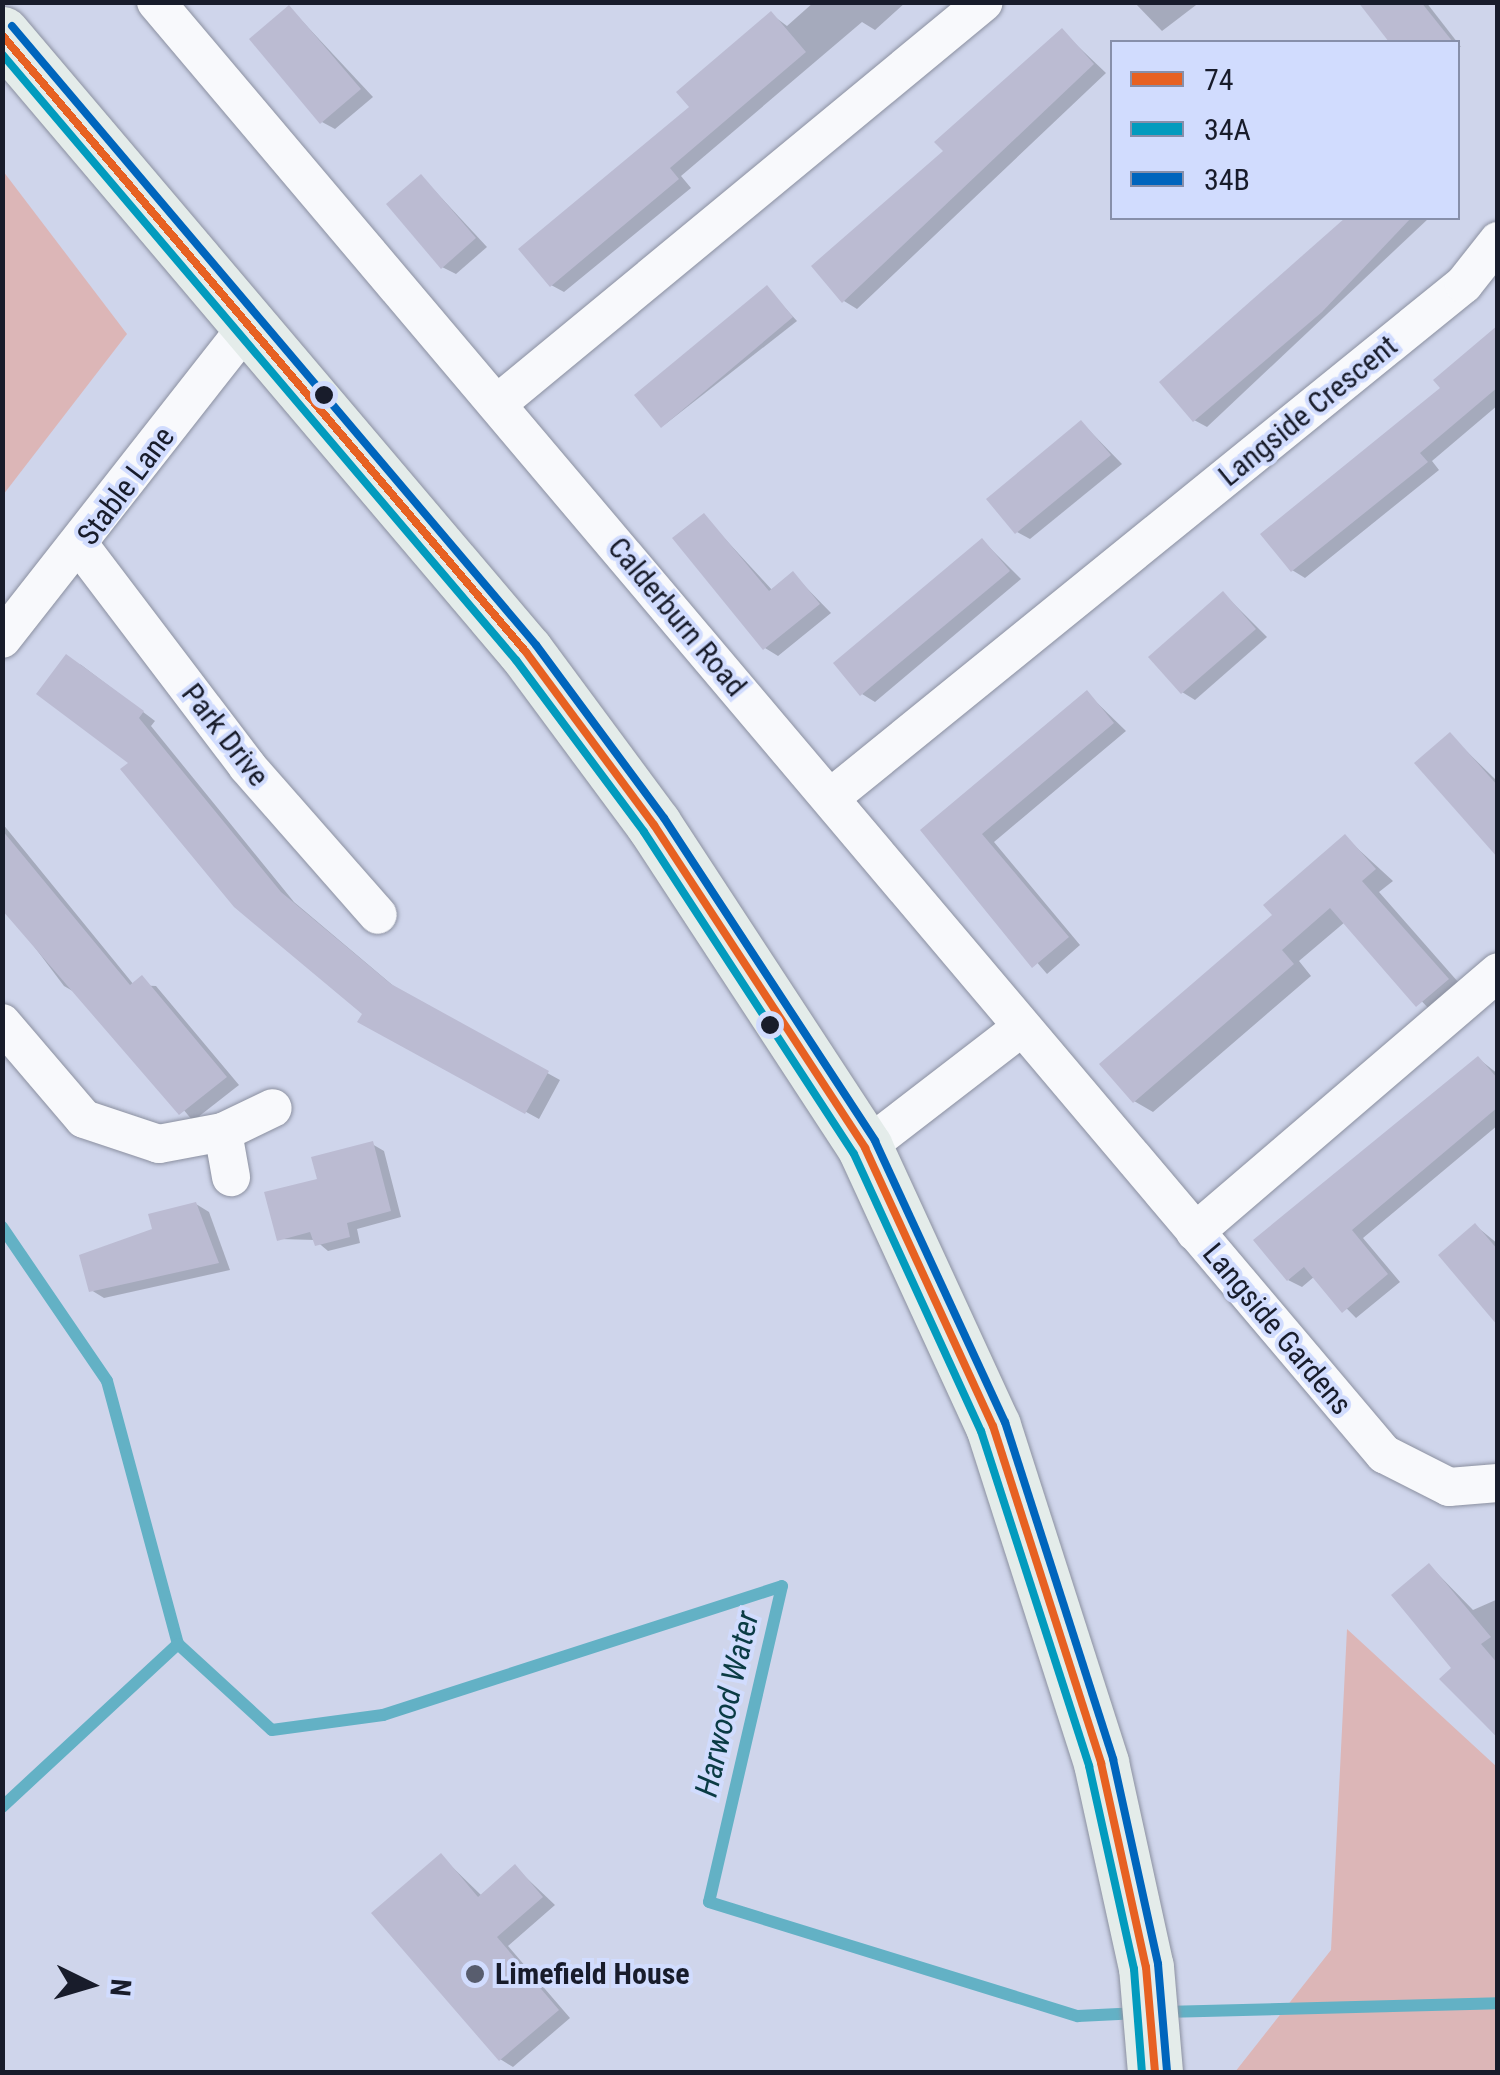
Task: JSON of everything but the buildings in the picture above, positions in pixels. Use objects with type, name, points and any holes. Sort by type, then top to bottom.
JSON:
[{"type":"main road","points":[[2,34],[246,329],[526,652],[654,825],[865,1148],[993,1426],[1101,1763],[1146,1967],[1154,2072]]},
{"type":"street","name":"Calderburn Road","points":[[156,2],[830,798],[1018,1030],[1195,1232]]},
{"type":"street","points":[[497,404],[984,2]]},
{"type":"street","name":"Langside Crescent","points":[[830,798],[1464,284],[1498,241]]},
{"type":"street","name":"Stable Lane","points":[[2,640],[81,547],[246,329]]},
{"type":"street","name":"Park Drive","points":[[81,547],[247,766],[378,915]]},
{"type":"street","name":"Langside Gardens","points":[[1498,972],[1195,1232],[1384,1454],[1449,1487],[1498,1483]]},
{"type":"street","points":[[2,1023],[84,1119],[158,1144],[223,1132],[272,1108]]},
{"type":"street","points":[[865,1148],[1018,1030]]},
{"type":"street","points":[[223,1132],[232,1177]]},
{"type":"shaded area","points":[[3,171],[127,334],[3,495]]},
{"type":"shaded area","points":[[1347,1629],[1497,1767],[1497,2072],[1235,2072],[1331,1950]]},
{"type":"waterway","name":"Harwood Water","points":[[2,1227],[107,1381],[178,1644],[272,1730],[383,1715],[782,1586],[709,1902],[1078,2016],[1139,2013]]},
{"type":"waterway","points":[[2,1807],[178,1644]]},
{"type":"waterway","name":"Harwood Water","points":[[1164,2012],[1498,2003]]},
{"type":"transit line","name":"34B","points":[[12,26],[536,645],[664,818],[875,1141],[1005,1422],[1113,1759],[1158,1964],[1167,2071]]},
{"type":"transit line","name":"74","points":[[2,35],[526,652],[654,825],[865,1148],[993,1426],[1101,1763],[1146,1967],[1155,2072]]},
{"type":"transit line","name":"34A","points":[[2,54],[516,660],[644,832],[854,1154],[981,1431],[1089,1766],[1134,1969],[1142,2072]]},
{"type":"place","name":"Limefield House","points":[[475,1974]]}]
